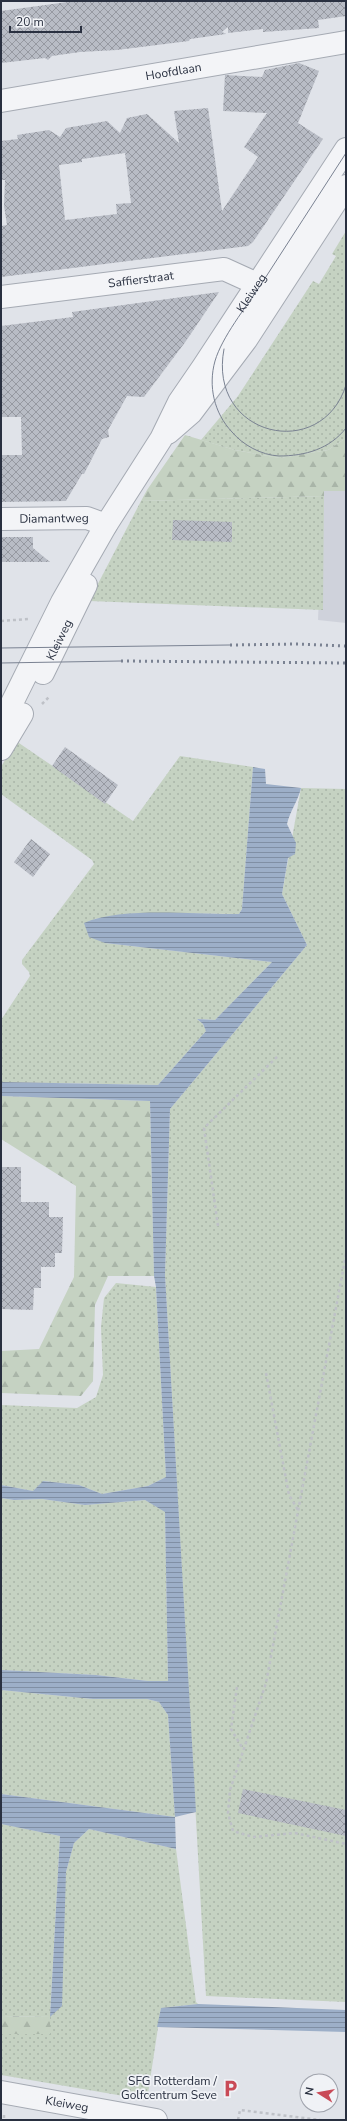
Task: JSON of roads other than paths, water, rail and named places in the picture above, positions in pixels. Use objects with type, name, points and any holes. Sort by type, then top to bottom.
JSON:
[{"type":"street","name":"Hoofdlaan","points":[[1,101],[346,42]]},
{"type":"street","name":"Kleiweg","points":[[266,289],[346,149]]},
{"type":"street","name":"Kleiweg","points":[[1,725],[62,602],[106,525],[161,439],[179,402],[203,367],[346,186]]},
{"type":"street","name":"Saffierstraat","points":[[1,297],[224,269],[266,289]]},
{"type":"street","name":"Diamantweg","points":[[1,519],[87,518],[106,525]]},
{"type":"street","name":"Kleiweg","points":[[1,749],[26,706],[73,616],[91,574],[106,525]]},
{"type":"street","name":"Kleiweg","points":[[1,2092],[156,2120]]},
{"type":"water","points":[[253,767],[265,769],[266,784],[301,788],[287,824],[296,843],[295,854],[288,858],[282,894],[307,945],[170,1109],[165,1275],[196,1812],[175,1817],[168,1715],[159,1702],[147,1699],[93,1699],[1,1690],[1,1670],[96,1675],[148,1681],[168,1681],[165,1512],[145,1500],[85,1505],[42,1499],[14,1500],[1,1498],[1,1485],[33,1491],[43,1481],[79,1485],[102,1494],[148,1486],[166,1477],[156,1287],[154,1276],[150,1101],[1,1096],[1,1082],[158,1085],[206,1031],[203,1024],[197,1019],[215,1020],[272,962],[105,943],[89,937],[84,923],[100,918],[139,913],[160,912],[239,914],[242,909]]},
{"type":"water","points":[[1,1794],[175,1817],[176,1849],[89,1829],[74,1843],[66,1872],[62,2006],[50,2017],[60,1836],[1,1824]]},
{"type":"water","points":[[198,2004],[346,2010],[346,2032],[157,2027],[161,2008]]},
{"type":"tram line","points":[[346,153],[223,342],[215,361],[212,380],[214,399],[226,425],[241,441],[266,454],[289,456],[307,453],[325,446],[340,435],[346,428]]},
{"type":"tram line","points":[[224,349],[223,379],[233,403],[249,420],[270,429],[292,431],[314,425],[333,409],[346,385]]},
{"type":"tram line","points":[[1,648],[230,645]]},
{"type":"tram line","points":[[1,663],[121,661]]},
{"type":"railway","points":[[230,645],[298,644],[346,646]]},
{"type":"railway","points":[[121,661],[346,663]]},
{"type":"place","name":"SFG Rotterdam / Golfcentrum Seve","points":[[230,2088]]}]
